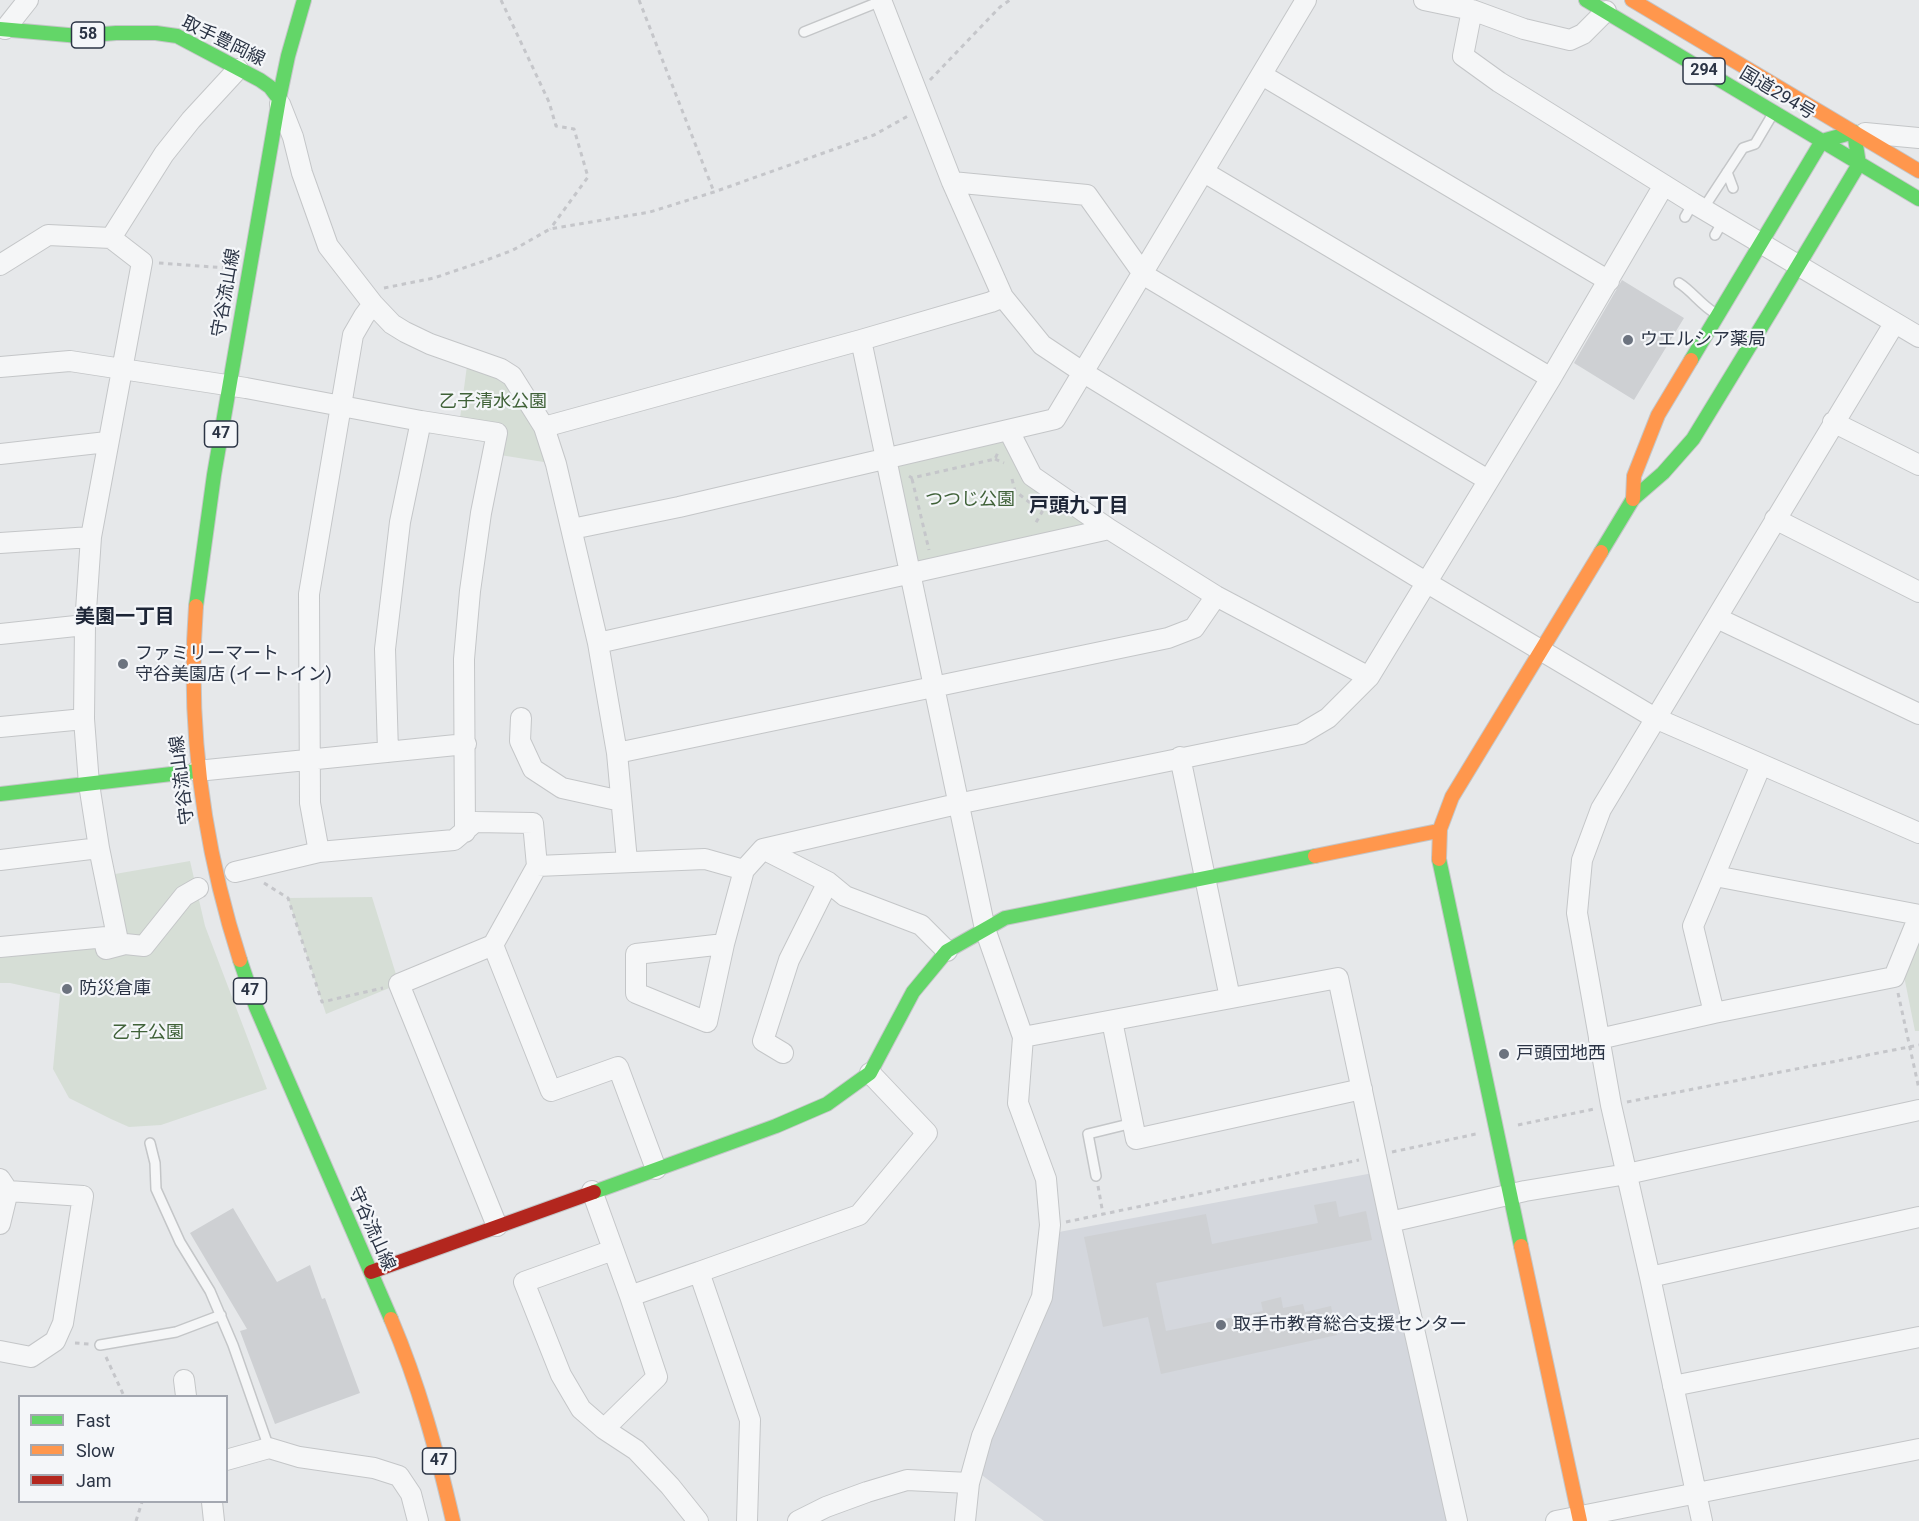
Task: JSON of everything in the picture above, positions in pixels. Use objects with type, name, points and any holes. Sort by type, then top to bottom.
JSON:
[{"type":"main road","name":"守谷流山線","points":[[304,0],[288,56],[279,99],[208,504],[195,607],[194,705],[197,771],[218,887],[231,934],[249,986],[292,1092],[409,1361],[436,1447],[453,1521]]},
{"type":"main road","name":"国道294号","points":[[1586,0],[1919,199]]},
{"type":"main road","name":"国道294号","points":[[1632,0],[1919,171]]},
{"type":"main road","name":"取手豊岡線","points":[[2,29],[79,36],[116,33],[156,33],[177,36],[261,80],[279,99]]},
{"type":"main road","points":[[1580,1519],[1439,863],[1438,831],[1452,797],[1632,499],[1663,473],[1693,439],[1859,164],[1854,132],[1822,141],[1717,314],[1658,415],[1634,476],[1632,499]]},
{"type":"main road","points":[[0,794],[197,771]]},
{"type":"main road","points":[[371,1272],[776,1126],[826,1104],[870,1073],[912,992],[947,951],[1005,918],[1438,831]]},
{"type":"street","points":[[2,29],[28,0]]},
{"type":"street","points":[[881,0],[952,182],[1003,297],[1042,345],[1084,373],[1427,582],[1655,718],[1919,833]]},
{"type":"street","points":[[572,529],[1055,419],[1144,274],[1306,0]]},
{"type":"street","points":[[1424,0],[1472,10],[1524,29],[1570,40],[1583,34],[1606,11]]},
{"type":"street","points":[[1472,10],[1463,56],[1499,82],[1664,185],[1719,228],[1760,243],[1919,337]]},
{"type":"street","points":[[111,238],[164,154],[191,120],[238,69]]},
{"type":"street","points":[[1262,75],[1609,281]]},
{"type":"street","points":[[279,99],[328,246],[369,300],[393,324],[405,332],[430,344],[501,369],[512,376],[544,427],[556,464],[598,643],[617,753],[627,861]]},
{"type":"street","points":[[1854,132],[1919,138]]},
{"type":"street","points":[[1204,172],[1551,378]]},
{"type":"street","points":[[952,182],[1087,195],[1144,274],[1488,480]]},
{"type":"street","points":[[724,944],[636,954],[636,993],[707,1022],[724,944],[744,870],[764,849],[957,804],[1301,734],[1328,718],[1369,677],[1551,378],[1664,185]]},
{"type":"street","points":[[0,265],[48,235],[111,238],[142,262],[91,537],[85,625],[84,719],[89,784],[117,936],[0,947]]},
{"type":"street","points":[[544,427],[861,340],[1003,297]]},
{"type":"street","points":[[319,852],[310,803],[309,594],[353,335],[369,300]]},
{"type":"street","points":[[1702,1521],[1599,1039],[1577,913],[1582,860],[1601,809],[1894,324]]},
{"type":"street","points":[[861,340],[985,929],[1023,1037],[1018,1103],[1046,1179],[1050,1226],[1042,1297],[982,1436],[969,1483],[965,1521]]},
{"type":"street","points":[[0,367],[70,361],[123,368],[497,433],[481,513],[470,591],[464,659],[465,832]]},
{"type":"street","points":[[388,752],[385,649],[400,522],[421,421]]},
{"type":"street","points":[[1833,422],[1919,465]]},
{"type":"street","points":[[1009,431],[1032,477],[1109,529],[1216,596],[1369,677]]},
{"type":"street","points":[[0,454],[107,442]]},
{"type":"street","points":[[1775,519],[1919,592]]},
{"type":"street","points":[[598,643],[1109,529]]},
{"type":"street","points":[[0,543],[91,537]]},
{"type":"street","points":[[617,753],[1168,638],[1194,628],[1216,596]]},
{"type":"street","points":[[1717,618],[1919,714]]},
{"type":"street","points":[[0,634],[85,625]]},
{"type":"street","points":[[521,718],[520,741],[533,769],[562,788],[621,801]]},
{"type":"street","points":[[0,727],[84,719]]},
{"type":"street","points":[[197,771],[466,744]]},
{"type":"street","points":[[1180,758],[1230,998]]},
{"type":"street","points":[[1714,1013],[1693,926],[1761,765]]},
{"type":"street","points":[[242,869],[319,852],[454,840],[476,822],[533,824],[537,866],[493,945],[399,984],[497,1226]]},
{"type":"street","points":[[0,860],[99,848]]},
{"type":"street","points":[[764,849],[828,882],[845,896],[921,925],[947,951]]},
{"type":"street","points":[[537,866],[705,860],[744,870]]},
{"type":"street","points":[[1599,1039],[1894,977],[1919,915],[1714,876]]},
{"type":"street","points":[[783,1053],[763,1041],[789,960],[828,882]]},
{"type":"street","points":[[103,938],[106,949],[125,944],[144,946],[183,896],[198,888]]},
{"type":"street","points":[[493,945],[551,1091],[618,1067],[656,1169]]},
{"type":"street","points":[[1023,1037],[1338,978],[1457,1521]]},
{"type":"street","points":[[1112,1021],[1136,1139],[1362,1089]]},
{"type":"street","points":[[630,1296],[859,1215],[927,1132],[870,1073]]},
{"type":"street","points":[[1390,1222],[1509,1195],[1627,1174],[1919,1110]]},
{"type":"street","points":[[0,1224],[4,1185],[83,1196],[63,1323],[55,1341],[32,1357],[0,1351]]},
{"type":"street","points":[[592,1191],[657,1377],[604,1429]]},
{"type":"street","points":[[1650,1277],[1919,1217]]},
{"type":"street","points":[[613,1250],[524,1282],[561,1375],[580,1409],[604,1429],[636,1450],[670,1486],[698,1521]]},
{"type":"street","points":[[699,1272],[750,1420],[747,1521]]},
{"type":"street","points":[[1673,1386],[1919,1337]]},
{"type":"street","points":[[228,1459],[268,1448],[299,1457],[374,1468],[399,1476],[411,1494],[418,1521]]},
{"type":"street","points":[[1556,1521],[1580,1519],[1696,1492],[1919,1449]]},
{"type":"street","points":[[798,1521],[826,1507],[908,1480],[969,1483]]},
{"type":"street","points":[[212,1503],[214,1521]]},
{"type":"lane","points":[[804,32],[881,0]]},
{"type":"lane","points":[[1694,210],[1727,172],[1743,148],[1755,144],[1774,112]]},
{"type":"lane","points":[[1727,172],[1733,188]]},
{"type":"lane","points":[[1679,283],[1705,307],[1717,314]]},
{"type":"lane","points":[[1096,1176],[1088,1134],[1132,1123]]},
{"type":"lane","points":[[150,1143],[155,1163],[156,1189],[180,1242],[210,1291],[221,1315],[268,1448]]},
{"type":"lane","points":[[100,1345],[176,1332],[221,1315]]},
{"type":"path","points":[[501,0],[549,102],[556,126],[574,129],[588,177],[550,229]]},
{"type":"path","points":[[639,0],[714,192]]},
{"type":"path","points":[[369,300],[381,289],[434,278],[513,250],[550,229],[650,212],[714,192],[874,135],[920,99],[922,88],[1000,7],[1010,0]]},
{"type":"path","points":[[142,262],[232,269]]},
{"type":"path","points":[[995,459],[1009,431]]},
{"type":"path","points":[[886,459],[912,478],[929,550]]},
{"type":"path","points":[[912,478],[995,459],[1008,465]]},
{"type":"path","points":[[1010,474],[1015,491],[1042,512],[1032,531]]},
{"type":"path","points":[[242,869],[288,898],[322,1002],[399,984]]},
{"type":"path","points":[[1894,977],[1919,1089]]},
{"type":"path","points":[[1050,1226],[1496,1130]]},
{"type":"path","points":[[1096,1176],[1103,1214]]},
{"type":"path","points":[[55,1341],[100,1345],[124,1395]]},
{"type":"path","points":[[136,1521],[141,1503]]},
{"type":"shaded area","name":"取手市教育総合支援センター","points":[[1373,1173],[1449,1521],[1044,1521],[979,1473],[1059,1232]]},
{"type":"green space","name":"乙子清水公園","points":[[468,358],[501,369],[556,464],[494,454],[497,433],[459,426]]},
{"type":"green space","name":"つつじ公園","points":[[1009,431],[1032,476],[1109,529],[910,574],[886,459]]},
{"type":"green space","name":"乙子公園","points":[[190,861],[205,926],[267,1089],[161,1125],[129,1127],[69,1098],[53,1069],[60,994],[10,983],[0,983],[0,956],[128,940],[115,874]]},
{"type":"green space","points":[[372,897],[399,984],[326,1014],[288,898]]},
{"type":"green space","points":[[1919,935],[1919,1031],[1915,1031],[1904,976]]},
{"type":"building","name":"ウエルシア薬局","points":[[1622,280],[1684,318],[1634,400],[1574,363]]},
{"type":"building","points":[[1336,1201],[1339,1217],[1366,1211],[1372,1240],[1156,1283],[1166,1331],[1263,1311],[1261,1302],[1281,1297],[1283,1308],[1303,1304],[1305,1312],[1331,1306],[1337,1335],[1161,1374],[1148,1317],[1103,1327],[1084,1237],[1206,1214],[1212,1244],[1318,1223],[1314,1205]]},
{"type":"building","points":[[233,1208],[277,1282],[310,1265],[322,1299],[325,1298],[360,1393],[275,1424],[240,1331],[247,1329],[190,1233]]},
{"type":"traffic: fast","points":[[196,606],[214,475],[279,99],[288,56],[304,0]]},
{"type":"traffic: fast","points":[[1586,0],[1919,199]]},
{"type":"traffic: fast","points":[[0,29],[79,36],[116,33],[156,33],[177,36],[260,80],[270,87],[279,99]]},
{"type":"traffic: fast","points":[[1601,552],[1633,499],[1663,473],[1693,439],[1771,311],[1859,164],[1854,132],[1822,141],[1691,360]]},
{"type":"traffic: fast","points":[[0,794],[197,771]]},
{"type":"traffic: fast","points":[[594,1192],[776,1126],[827,1104],[870,1073],[913,992],[947,951],[1005,918],[1315,856]]},
{"type":"traffic: fast","points":[[1439,859],[1521,1246]]},
{"type":"traffic: fast","points":[[240,960],[256,1007],[391,1319]]},
{"type":"traffic: slow","points":[[1632,0],[1919,171]]},
{"type":"traffic: slow","points":[[1633,499],[1634,476],[1658,415],[1691,360]]},
{"type":"traffic: slow","points":[[1439,859],[1440,829],[1452,797],[1601,552]]},
{"type":"traffic: slow","points":[[196,606],[194,696],[201,785],[216,873],[240,960]]},
{"type":"traffic: slow","points":[[1315,856],[1438,831]]},
{"type":"traffic: slow","points":[[1521,1246],[1580,1521]]},
{"type":"traffic: slow","points":[[391,1319],[427,1419],[453,1521]]},
{"type":"traffic: jam","points":[[371,1272],[594,1192]]},
{"type":"place","name":"ウエルシア薬局","points":[[1628,340]]},
{"type":"place","name":"ファミリーマート 守谷美園店 (イートイン)","points":[[123,664]]},
{"type":"place","name":"防災倉庫","points":[[67,989]]},
{"type":"place","name":"戸頭団地西","points":[[1504,1054]]},
{"type":"place","name":"取手市教育総合支援センター","points":[[1221,1325]]},
{"type":"district","name":"戸頭九丁目","points":[[1079,507]]},
{"type":"district","name":"美園一丁目","points":[[125,618]]}]
